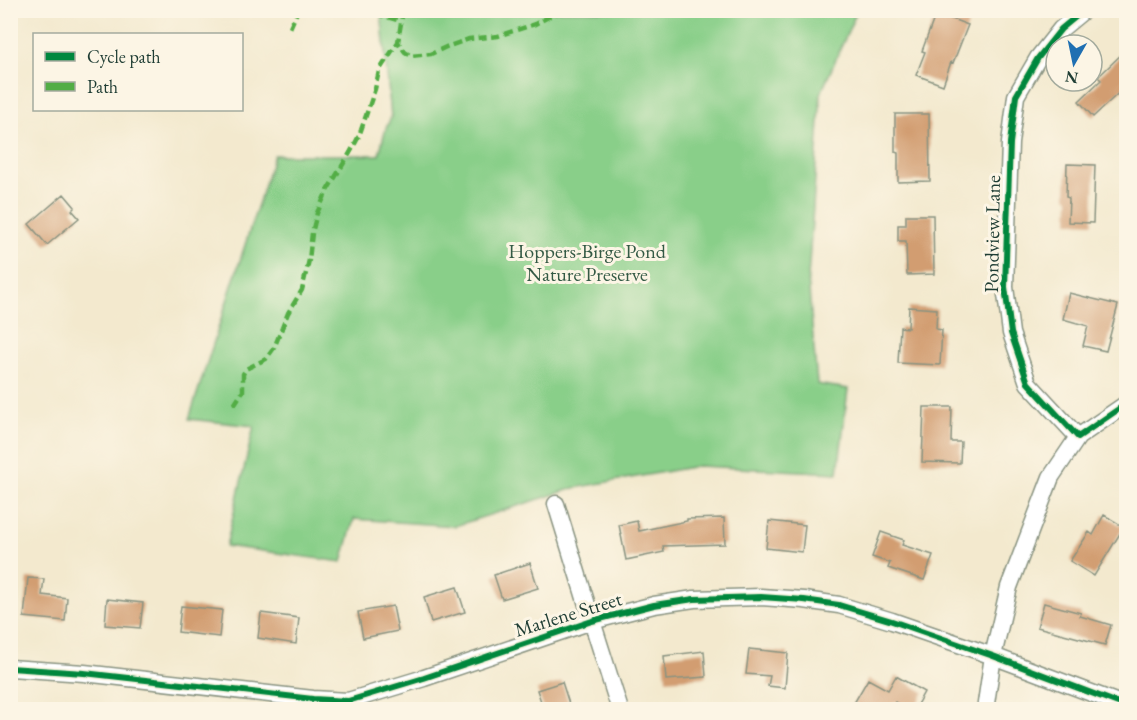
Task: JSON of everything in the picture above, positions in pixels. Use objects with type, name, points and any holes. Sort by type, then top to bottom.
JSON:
[{"type":"street","name":"Pondview Lane","points":[[1078,437],[1028,383],[1011,333],[1005,287],[1010,143],[1016,96],[1038,58],[1061,29],[1084,10]]},
{"type":"street","points":[[985,710],[993,656],[1009,586],[1051,477],[1078,437],[1126,404]]},
{"type":"street","points":[[556,504],[620,710]]},
{"type":"street","name":"Marlene Street","points":[[10,668],[84,673],[348,701],[424,678],[592,621],[654,605],[694,599],[761,597],[839,605],[993,656],[1126,706]]},
{"type":"green space","name":"Hoppers-Birge Pond Nature Preserve","points":[[381,11],[857,11],[821,93],[808,278],[817,384],[848,389],[838,473],[698,466],[574,488],[455,526],[354,519],[342,562],[226,546],[254,426],[189,419],[274,155],[379,155],[391,117]]},
{"type":"building","points":[[936,13],[968,25],[943,85],[916,75]]},
{"type":"building","points":[[1126,50],[1126,86],[1093,117],[1079,101],[1087,93],[1104,93],[1104,71]]},
{"type":"building","points":[[895,114],[929,114],[930,181],[898,182]]},
{"type":"building","points":[[1067,164],[1095,165],[1093,223],[1068,222]]},
{"type":"building","points":[[64,194],[75,207],[72,210],[79,218],[47,245],[29,224]]},
{"type":"building","points":[[906,215],[933,215],[934,274],[907,275],[906,241],[898,241],[898,225],[906,225]]},
{"type":"building","points":[[1069,293],[1118,305],[1106,351],[1083,346],[1088,326],[1063,319]]},
{"type":"building","points":[[909,307],[937,309],[936,329],[942,330],[940,365],[898,363],[900,327],[908,328]]},
{"type":"building","points":[[924,407],[952,407],[951,442],[961,442],[960,463],[922,462]]},
{"type":"building","points":[[1104,515],[1124,527],[1094,576],[1070,561],[1089,532],[1093,535]]},
{"type":"building","points":[[724,518],[725,544],[663,546],[664,552],[626,560],[619,525],[637,521],[639,531],[687,521],[687,519]]},
{"type":"building","points":[[769,521],[805,525],[802,552],[766,548]]},
{"type":"building","points":[[881,532],[904,540],[902,545],[933,555],[924,580],[888,568],[890,563],[872,557]]},
{"type":"building","points":[[530,563],[538,588],[502,599],[494,575]]},
{"type":"building","points":[[28,578],[44,579],[42,595],[67,598],[65,621],[24,617]]},
{"type":"building","points":[[457,587],[465,612],[431,622],[424,597]]},
{"type":"building","points":[[107,599],[143,603],[140,628],[105,625]]},
{"type":"building","points":[[1044,603],[1081,613],[1080,616],[1111,625],[1105,645],[1037,627]]},
{"type":"building","points":[[181,606],[222,610],[219,637],[178,632]]},
{"type":"building","points":[[393,606],[398,631],[363,638],[358,612]]},
{"type":"building","points":[[261,613],[299,618],[296,644],[258,638]]},
{"type":"building","points":[[749,649],[788,653],[785,688],[768,686],[770,676],[746,674]]},
{"type":"building","points":[[704,651],[706,677],[666,680],[664,656]]},
{"type":"building","points":[[896,676],[924,692],[914,710],[908,710],[895,702],[891,710],[850,710],[868,679],[888,690]]},
{"type":"building","points":[[562,682],[571,710],[544,710],[537,690]]},
{"type":"marked path","points":[[290,28],[298,10]]},
{"type":"marked path","points":[[362,10],[401,21]]},
{"type":"marked path","points":[[403,10],[398,42],[411,56],[431,54],[469,39],[498,36],[535,24],[562,10]]},
{"type":"marked path","points":[[234,405],[243,391],[243,374],[246,369],[266,359],[274,348],[288,313],[302,290],[317,213],[328,189],[359,136],[379,71],[398,42]]},
{"type":"cycle path","points":[[1084,10],[1061,29],[1038,58],[1016,96],[1010,143],[1005,287],[1011,333],[1028,383],[1078,437],[1126,404]]},
{"type":"cycle path","points":[[10,668],[84,673],[348,701],[424,678],[592,621],[654,605],[694,599],[761,597],[839,605],[993,656],[1126,706]]}]
